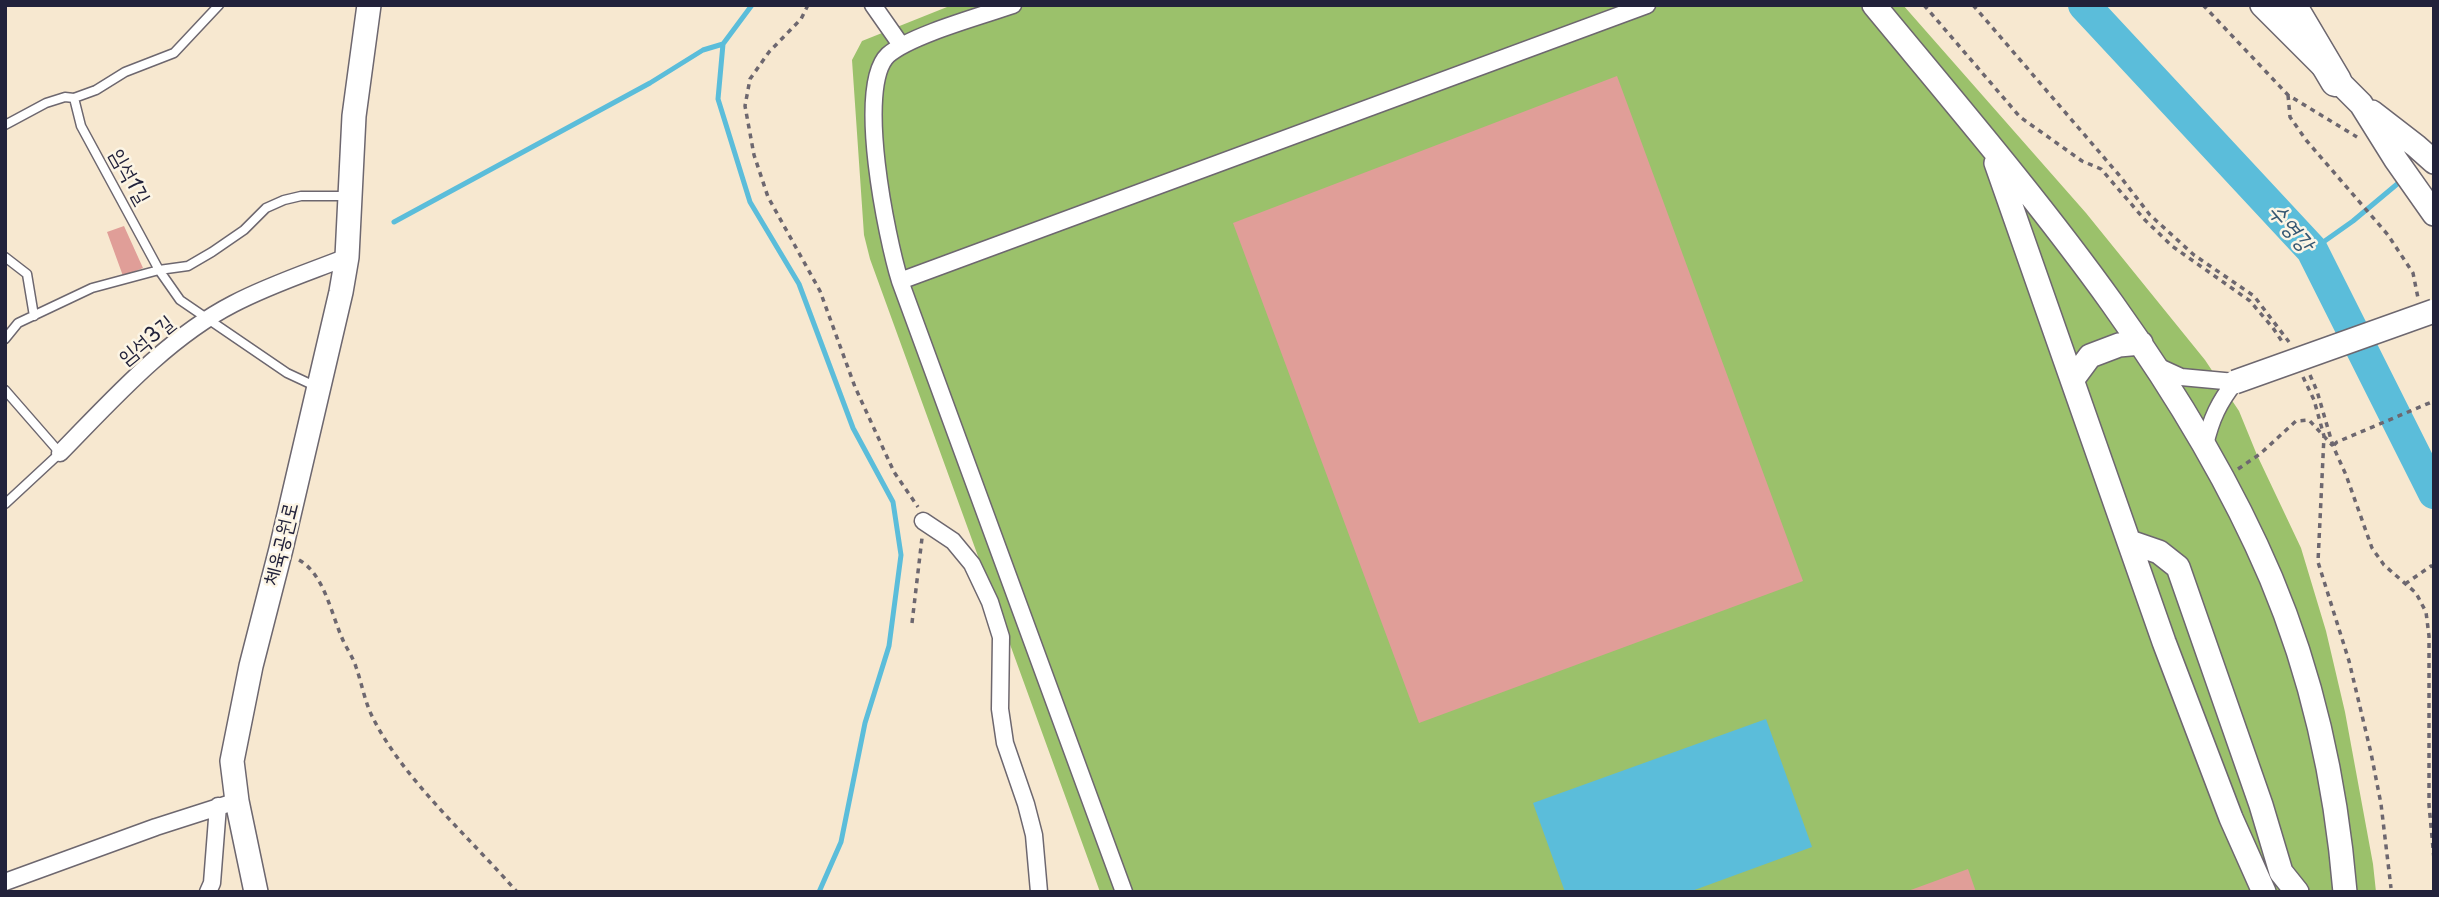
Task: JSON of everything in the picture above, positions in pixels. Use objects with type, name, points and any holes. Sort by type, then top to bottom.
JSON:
[{"type":"highway","points":[[2291,5],[2336,81]]},
{"type":"street","name":"체육공원로","points":[[256,892],[227,804],[232,761],[251,666],[334,327],[347,257],[354,116],[369,5]]},
{"type":"street","points":[[873,5],[901,45]]},
{"type":"street","points":[[1013,5],[901,45],[885,58],[876,75],[874,143],[882,211],[900,281],[1124,892]]},
{"type":"street","points":[[900,281],[1647,5]]},
{"type":"street","points":[[1874,5],[2099,284],[2141,343],[2205,444],[2271,578],[2300,658],[2327,758],[2339,821],[2345,892]]},
{"type":"street","points":[[2262,5],[2361,104],[2434,162]]},
{"type":"street","points":[[2361,104],[2434,214]]},
{"type":"street","points":[[1989,145],[2164,642],[2231,818],[2264,892]]},
{"type":"street","name":"임석3길","points":[[60,453],[131,380],[208,319],[254,294],[347,257]]},
{"type":"street","points":[[2156,366],[2181,377],[2235,382],[2426,305]]},
{"type":"street","points":[[2073,379],[2090,356],[2119,345],[2141,343]]},
{"type":"street","points":[[2205,444],[2218,402],[2235,382]]},
{"type":"street","points":[[923,521],[953,541],[972,565],[990,602],[1001,637],[1000,709],[1005,743],[1034,835],[1039,892]]},
{"type":"street","points":[[2130,542],[2159,552],[2178,568],[2261,805],[2281,872],[2297,892]]},
{"type":"street","points":[[5,882],[227,804]]},
{"type":"street","points":[[208,892],[227,804]]},
{"type":"lane","points":[[5,125],[46,103],[65,97],[74,98],[96,90],[125,72],[174,52],[219,5]]},
{"type":"lane","name":"임석1길","points":[[74,98],[81,126],[159,270],[180,300],[287,373],[319,387]]},
{"type":"lane","points":[[5,339],[18,323],[92,288],[159,270],[178,269],[212,252],[244,230],[266,208],[284,200],[302,196],[351,195]]},
{"type":"lane","points":[[5,257],[27,274],[34,316]]},
{"type":"lane","points":[[5,390],[60,453]]},
{"type":"lane","name":"임석3길","points":[[5,504],[60,453]]},
{"type":"path","points":[[808,5],[801,19],[769,52],[750,79],[745,106],[754,155],[768,197],[820,291],[855,387],[894,472],[921,512],[923,521],[912,623]]},
{"type":"path","points":[[1973,5],[2119,174],[2150,215],[2194,254],[2254,296],[2292,346]]},
{"type":"path","points":[[2203,5],[2288,95],[2357,137]]},
{"type":"path","points":[[2288,95],[2290,117],[2306,140],[2388,235],[2413,273],[2426,305]]},
{"type":"path","points":[[2305,367],[2317,391],[2333,446],[2372,548],[2384,565],[2416,593],[2426,612],[2429,636],[2431,750],[2429,805],[2434,859]]},
{"type":"path","points":[[2333,446],[2434,401]]},
{"type":"path","points":[[2236,470],[2260,454],[2296,421],[2309,420],[2333,446]]},
{"type":"path","points":[[281,550],[308,565],[355,664],[372,717],[395,754],[517,892]]},
{"type":"path","points":[[2405,584],[2431,566],[2434,567]]},
{"type":"green space","points":[[952,5],[1903,5],[2086,213],[2205,360],[2239,411],[2301,548],[2326,631],[2345,712],[2376,892],[1100,892],[870,259],[864,235],[852,60],[862,41]]},
{"type":"water","points":[[1766,719],[1812,847],[1689,892],[1565,892],[1533,803]]},
{"type":"building","points":[[1617,76],[1803,581],[1419,723],[1233,223]]},
{"type":"building","points":[[124,226],[143,268],[123,276],[107,232]]},
{"type":"building","points":[[1968,869],[1976,892],[1908,892],[1908,891]]},
{"type":"waterway","points":[[752,5],[723,44],[718,99],[750,202],[799,284],[853,428],[893,502],[901,555],[889,646],[865,723],[841,842],[819,892]]},
{"type":"waterway","name":"수영강","points":[[2084,5],[2312,250],[2434,493]]},
{"type":"waterway","points":[[394,222],[650,83],[703,50],[723,44]]},
{"type":"waterway","points":[[2312,250],[2353,221],[2402,180]]}]
